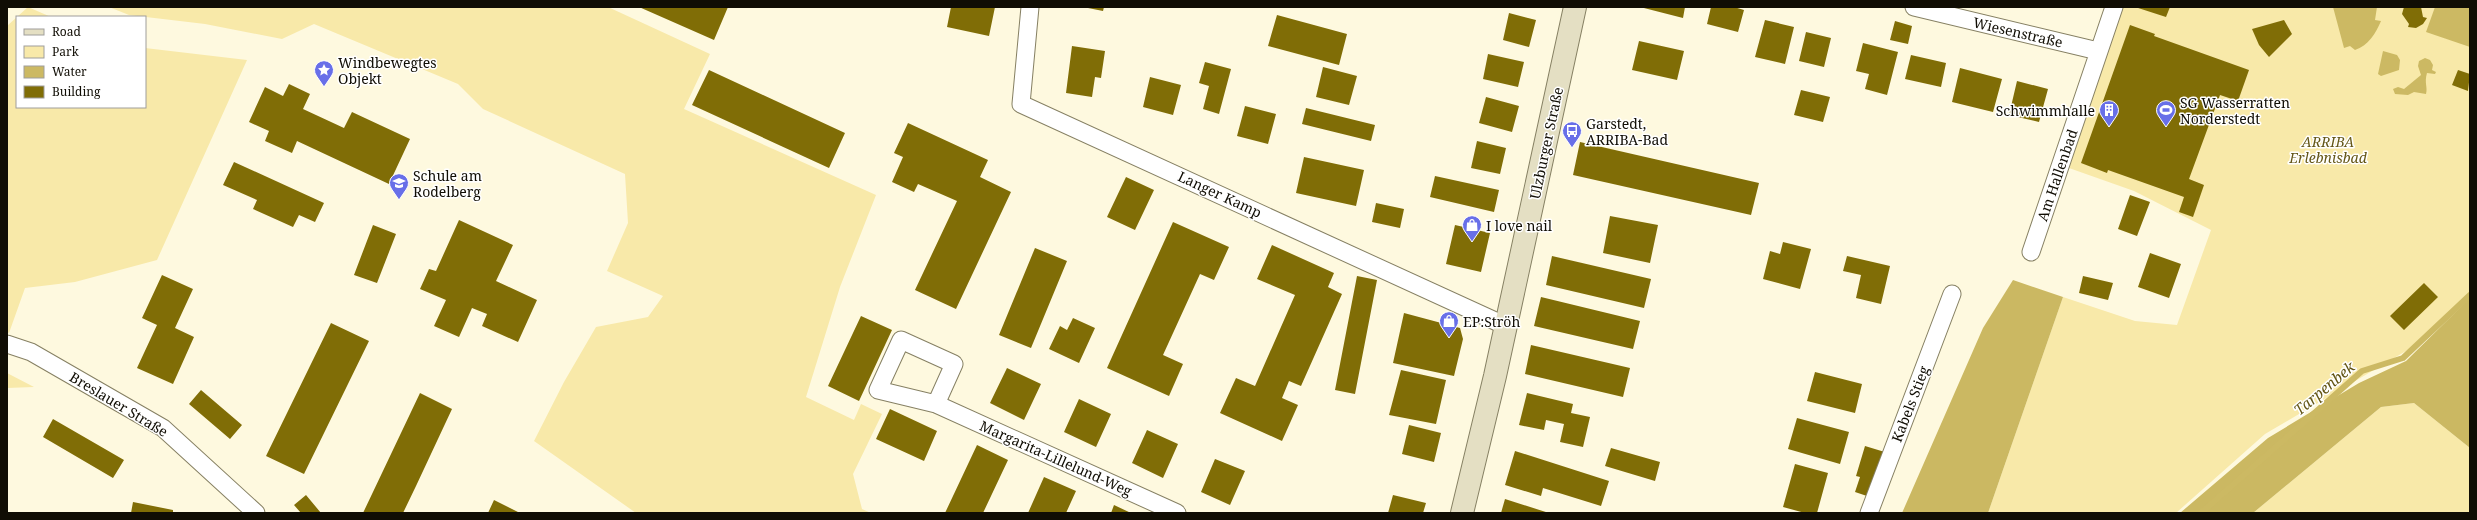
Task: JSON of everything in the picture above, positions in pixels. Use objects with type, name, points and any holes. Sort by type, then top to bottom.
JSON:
[{"type":"main road","name":"Ulzburger Straße","points":[[1462,513],[1506,326],[1575,7]]},
{"type":"street","name":"Langer Kamp","points":[[1030,7],[1021,104],[1506,326]]},
{"type":"street","name":"Wiesenstraße","points":[[1914,7],[2098,51]]},
{"type":"street","name":"Am Hallenbad","points":[[2030,252],[2114,7]]},
{"type":"street","name":"Kabels Stieg","points":[[1869,513],[1952,294]]},
{"type":"street","name":"Margarita-Lillelund-Weg","points":[[936,404],[954,364],[901,340],[878,390],[936,404],[1177,513]]},
{"type":"street","name":"Breslauer Straße","points":[[7,344],[31,352],[163,428],[256,513]]},
{"type":"green space","points":[[28,7],[49,16],[18,16]]},
{"type":"green space","points":[[109,7],[608,7],[710,54],[684,109],[876,195],[840,287],[806,397],[854,420],[861,404],[882,414],[853,474],[862,509],[871,513],[636,513],[534,441],[564,382],[596,327],[648,317],[663,296],[607,271],[628,223],[625,174],[483,109],[458,84],[314,24],[282,39],[205,24],[129,15]]},
{"type":"green space","name":"ARRIBA Erlebnisbad","points":[[2123,7],[2470,7],[2470,294],[2423,341],[2265,434],[2176,513],[1988,513],[2063,297],[2135,321],[2177,325],[2211,230],[2134,191],[2069,168]]},
{"type":"green space","points":[[16,18],[16,108],[146,108],[146,48],[247,60],[157,260],[75,282],[25,288],[9,333],[7,332],[7,26]]},
{"type":"green space","points":[[7,373],[34,387],[7,388]]},
{"type":"green space","points":[[2414,403],[2470,448],[2470,513],[2253,513],[2381,407]]},
{"type":"shaded area","points":[[2013,280],[2063,297],[1988,513],[1902,513],[1983,328]]},
{"type":"shaded area","points":[[2470,298],[2470,448],[2414,403],[2381,407],[2253,513],[2180,513],[2268,438],[2359,383],[2406,361]]},
{"type":"water","points":[[2333,7],[2377,7],[2375,20],[2381,21],[2377,30],[2368,42],[2360,48],[2355,50],[2350,46],[2344,48]]},
{"type":"water","points":[[2435,7],[2470,7],[2470,47],[2426,32]]},
{"type":"water","points":[[2383,51],[2397,55],[2400,60],[2399,70],[2381,76],[2378,74]]},
{"type":"water","points":[[2425,58],[2430,60],[2433,65],[2432,70],[2436,72],[2435,74],[2427,73],[2426,94],[2414,92],[2408,95],[2395,94],[2393,89],[2398,87],[2404,89],[2421,75],[2418,66],[2419,61]]},
{"type":"building","points":[[639,7],[728,7],[714,40]]},
{"type":"building","points":[[951,7],[995,7],[989,36],[947,27]]},
{"type":"building","points":[[1083,7],[1104,7],[1103,11]]},
{"type":"building","points":[[1640,7],[1685,7],[1683,18]]},
{"type":"building","points":[[1711,7],[1734,7],[1744,10],[1738,32],[1707,24]]},
{"type":"building","points":[[2135,7],[2170,7],[2166,17]]},
{"type":"building","points":[[2404,7],[2421,7],[2423,17],[2427,18],[2423,24],[2416,28],[2408,27],[2409,24],[2402,14]]},
{"type":"building","points":[[1509,13],[1536,20],[1529,47],[1503,40]]},
{"type":"building","points":[[1277,15],[1347,34],[1339,65],[1268,46]]},
{"type":"building","points":[[1765,20],[1794,27],[1785,64],[1755,57]]},
{"type":"building","points":[[2284,20],[2292,34],[2269,57],[2259,45],[2252,29]]},
{"type":"building","points":[[1895,21],[1912,26],[1908,44],[1890,40]]},
{"type":"building","points":[[2130,25],[2155,34],[2154,36],[2249,70],[2238,101],[2220,95],[2189,179],[2204,185],[2193,217],[2179,212],[2184,197],[2108,170],[2107,173],[2081,163]]},
{"type":"building","points":[[1806,32],[1831,38],[1824,67],[1799,61]]},
{"type":"building","points":[[1639,41],[1684,51],[1677,80],[1632,70]]},
{"type":"building","points":[[1863,43],[1898,52],[1887,95],[1865,89],[1869,74],[1856,71]]},
{"type":"building","points":[[1072,46],[1105,51],[1101,78],[1095,77],[1092,97],[1066,93]]},
{"type":"building","points":[[1488,54],[1524,62],[1518,87],[1483,79]]},
{"type":"building","points":[[1911,55],[1946,63],[1941,87],[1905,79]]},
{"type":"building","points":[[1205,62],[1231,69],[1219,114],[1203,109],[1209,86],[1199,83]]},
{"type":"building","points":[[1323,67],[1357,76],[1349,105],[1316,97]]},
{"type":"building","points":[[1960,68],[2002,79],[1993,112],[1952,102]]},
{"type":"building","points":[[709,70],[845,133],[829,168],[692,105]]},
{"type":"building","points":[[2458,70],[2470,74],[2468,91],[2452,85]]},
{"type":"building","points":[[1150,77],[1181,85],[1173,115],[1143,107]]},
{"type":"building","points":[[2017,81],[2048,89],[2039,122],[2009,115]]},
{"type":"building","points":[[289,84],[310,94],[303,109],[344,128],[352,112],[410,139],[389,184],[297,141],[292,153],[265,141],[269,131],[249,122],[265,87],[283,96]]},
{"type":"building","points":[[1801,90],[1830,97],[1823,122],[1794,115]]},
{"type":"building","points":[[1486,97],[1519,106],[1512,132],[1479,123]]},
{"type":"building","points":[[1245,106],[1276,114],[1268,144],[1237,136]]},
{"type":"building","points":[[1306,108],[1375,125],[1371,141],[1302,124]]},
{"type":"building","points":[[908,123],[988,160],[980,177],[1011,192],[956,309],[915,290],[957,201],[918,184],[914,192],[892,182],[903,157],[894,153]]},
{"type":"building","points":[[1477,141],[1506,148],[1500,174],[1471,168]]},
{"type":"building","points":[[1580,142],[1759,183],[1751,215],[1573,175]]},
{"type":"building","points":[[1304,157],[1364,170],[1356,206],[1296,193]]},
{"type":"building","points":[[234,162],[324,203],[315,222],[299,215],[293,227],[253,209],[257,200],[223,185]]},
{"type":"building","points":[[1435,176],[1499,190],[1494,212],[1430,197]]},
{"type":"building","points":[[1126,177],[1154,190],[1135,230],[1107,217]]},
{"type":"building","points":[[2130,195],[2150,202],[2137,236],[2118,229]]},
{"type":"building","points":[[1376,203],[1404,209],[1400,228],[1372,222]]},
{"type":"building","points":[[1610,216],[1658,225],[1650,263],[1603,253]]},
{"type":"building","points":[[459,220],[513,245],[496,281],[537,300],[518,342],[482,326],[487,314],[472,308],[459,337],[434,326],[446,300],[420,289],[429,269],[436,271]]},
{"type":"building","points":[[1173,222],[1229,247],[1214,280],[1200,274],[1163,355],[1183,364],[1169,396],[1107,368]]},
{"type":"building","points":[[373,225],[396,234],[377,283],[354,275]]},
{"type":"building","points":[[1455,225],[1490,233],[1481,272],[1446,264]]},
{"type":"building","points":[[1783,242],[1811,249],[1800,289],[1763,279],[1770,251],[1780,254]]},
{"type":"building","points":[[1272,245],[1334,273],[1328,287],[1342,294],[1301,386],[1289,381],[1282,398],[1298,405],[1282,441],[1220,413],[1236,378],[1255,386],[1295,295],[1257,279]]},
{"type":"building","points":[[1035,248],[1067,261],[1031,348],[999,335]]},
{"type":"building","points":[[2150,253],[2181,264],[2169,298],[2138,287]]},
{"type":"building","points":[[1552,256],[1651,279],[1644,308],[1546,285]]},
{"type":"building","points":[[1847,256],[1890,266],[1881,304],[1856,298],[1861,275],[1843,271]]},
{"type":"building","points":[[162,275],[193,289],[175,328],[194,337],[173,384],[137,368],[157,325],[142,318]]},
{"type":"building","points":[[1357,276],[1377,280],[1355,394],[1335,390]]},
{"type":"building","points":[[2083,276],[2113,283],[2108,300],[2079,293]]},
{"type":"building","points":[[2424,283],[2438,297],[2404,330],[2390,316]]},
{"type":"building","points":[[1541,297],[1640,321],[1633,349],[1534,326]]},
{"type":"building","points":[[1404,313],[1460,328],[1463,339],[1454,376],[1393,363]]},
{"type":"building","points":[[861,316],[892,330],[859,401],[828,386]]},
{"type":"building","points":[[1073,318],[1095,328],[1079,363],[1049,349],[1060,326],[1067,330]]},
{"type":"building","points":[[331,323],[369,341],[304,474],[266,456]]},
{"type":"building","points":[[1531,345],[1630,368],[1623,397],[1525,374]]},
{"type":"building","points":[[1007,368],[1041,384],[1024,420],[990,403]]},
{"type":"building","points":[[1401,370],[1446,380],[1436,424],[1389,415]]},
{"type":"building","points":[[1815,372],[1862,384],[1855,413],[1807,401]]},
{"type":"building","points":[[201,390],[242,425],[230,439],[189,404]]},
{"type":"building","points":[[420,393],[452,409],[416,486],[403,513],[363,513]]},
{"type":"building","points":[[1527,393],[1573,404],[1571,413],[1590,417],[1583,447],[1560,442],[1564,424],[1546,420],[1544,430],[1519,425]]},
{"type":"building","points":[[1079,399],[1111,414],[1096,447],[1064,432]]},
{"type":"building","points":[[890,409],[937,431],[924,461],[876,439]]},
{"type":"building","points":[[1797,418],[1849,432],[1840,464],[1788,449]]},
{"type":"building","points":[[53,419],[124,460],[113,478],[43,437]]},
{"type":"building","points":[[1409,425],[1441,433],[1434,462],[1402,454]]},
{"type":"building","points":[[1147,430],[1178,444],[1163,478],[1132,463]]},
{"type":"building","points":[[977,445],[1008,460],[983,513],[945,513]]},
{"type":"building","points":[[1865,446],[1888,453],[1873,498],[1855,492],[1860,477],[1856,476]]},
{"type":"building","points":[[1611,448],[1660,462],[1655,481],[1605,466]]},
{"type":"building","points":[[1515,451],[1609,481],[1601,506],[1543,488],[1541,496],[1505,485]]},
{"type":"building","points":[[1215,459],[1245,471],[1230,505],[1201,492]]},
{"type":"building","points":[[1795,464],[1828,473],[1817,513],[1805,513],[1783,507]]},
{"type":"building","points":[[1044,477],[1076,491],[1066,513],[1028,513]]},
{"type":"building","points":[[306,495],[321,513],[301,513],[294,505]]},
{"type":"building","points":[[1393,495],[1426,503],[1423,513],[1388,513]]},
{"type":"building","points":[[1505,499],[1549,513],[1501,513]]},
{"type":"building","points":[[494,500],[520,513],[488,513]]},
{"type":"building","points":[[133,502],[173,510],[173,513],[131,513]]},
{"type":"building","points":[[1114,505],[1131,513],[1111,513]]},
{"type":"waterway","name":"Tarpenbek","points":[[2201,513],[2362,371],[2403,358],[2470,295]]},
{"type":"place","name":"Windbewegtes Objekt","points":[[324,87]]},
{"type":"place","name":"Schwimmhalle","points":[[2109,127]]},
{"type":"place","name":"SG Wasserratten Norderstedt","points":[[2166,127]]},
{"type":"place","name":"Garstedt, ARRIBA-Bad","points":[[1572,148]]},
{"type":"place","name":"Schule am Rodelberg","points":[[399,200]]},
{"type":"place","name":"I love nail","points":[[1472,242]]},
{"type":"place","name":"EP:Ströh","points":[[1449,338]]}]
